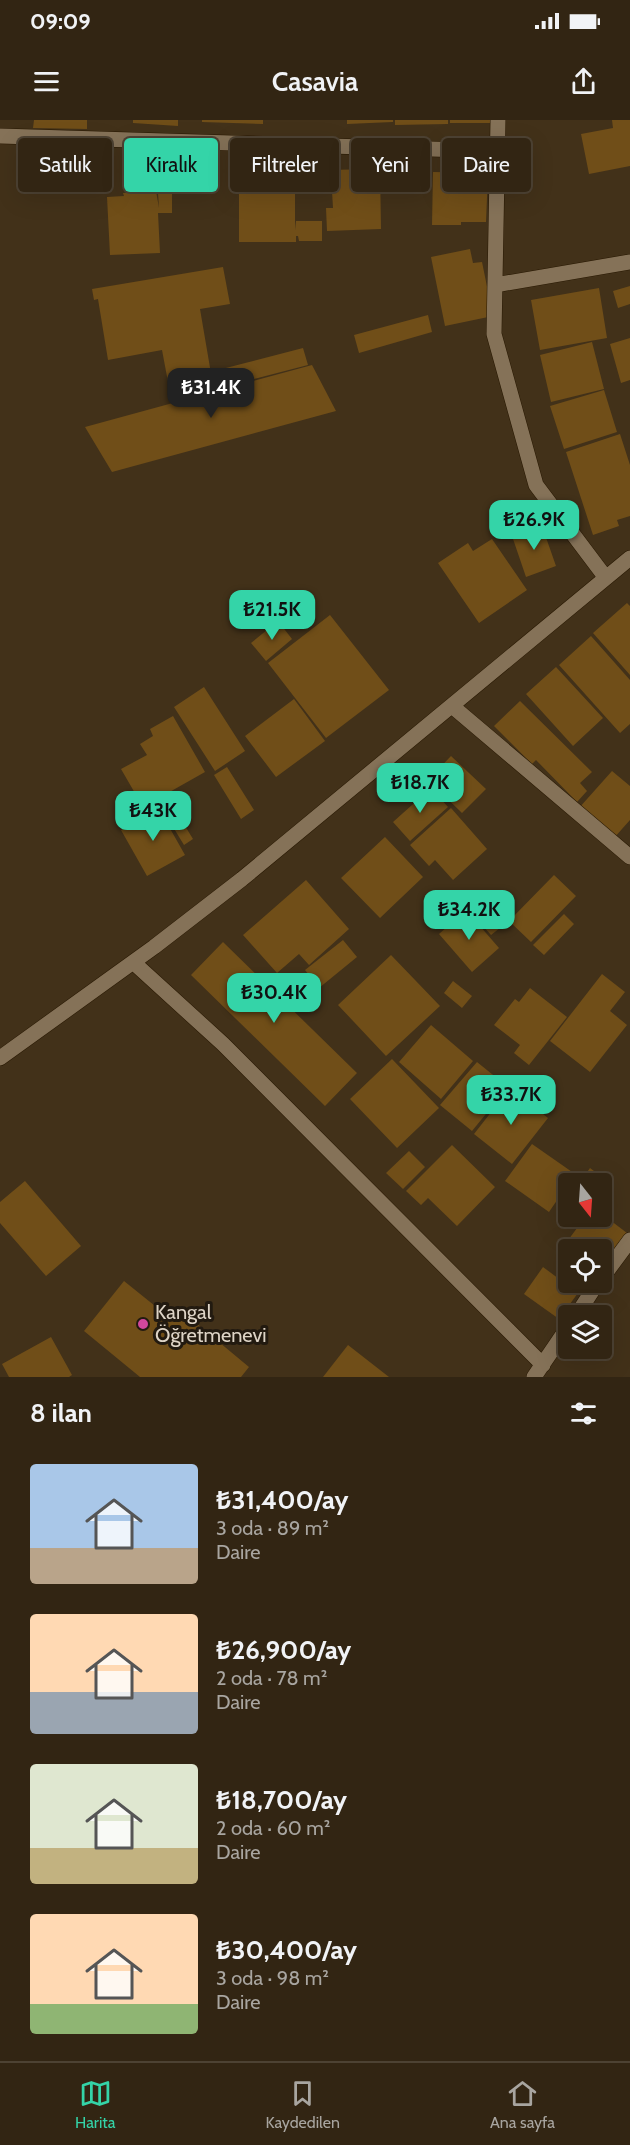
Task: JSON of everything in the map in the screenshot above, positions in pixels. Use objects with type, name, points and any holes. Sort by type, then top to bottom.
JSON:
[{"type":"street","points":[[498,120],[498,138]]},
{"type":"street","points":[[0,136],[442,149]]},
{"type":"street","points":[[497,192],[494,334],[536,485],[606,578]]},
{"type":"street","points":[[495,285],[630,262]]},
{"type":"street","points":[[0,1058],[133,962],[242,879],[630,558]]},
{"type":"street","points":[[452,706],[630,858]]},
{"type":"street","points":[[133,962],[223,1044],[538,1371],[558,1342]]},
{"type":"street","points":[[612,1264],[630,1240]]},
{"type":"building","points":[[34,120],[87,120],[87,129],[33,128]]},
{"type":"building","points":[[133,120],[178,120],[178,126],[133,123]]},
{"type":"building","points":[[202,120],[263,120],[263,124],[202,122]]},
{"type":"building","points":[[347,120],[393,120],[393,122],[347,124]]},
{"type":"building","points":[[395,120],[448,120],[448,124],[395,125]]},
{"type":"building","points":[[450,120],[490,120],[490,123],[450,123]]},
{"type":"building","points":[[612,120],[630,120],[630,166],[589,174],[581,134],[613,128]]},
{"type":"building","points":[[339,170],[351,170],[351,192],[380,192],[381,229],[327,231],[326,208],[333,208],[332,192],[339,192]]},
{"type":"building","points":[[433,172],[442,172],[442,192],[487,192],[486,222],[432,225]]},
{"type":"building","points":[[156,192],[159,208],[158,193],[172,192],[172,213],[158,213],[160,253],[110,255],[107,197],[124,196],[123,193]]},
{"type":"building","points":[[239,192],[295,192],[295,230],[296,221],[322,221],[322,241],[299,241],[296,236],[296,242],[239,242]]},
{"type":"building","points":[[470,249],[473,263],[482,262],[493,316],[445,326],[431,257]]},
{"type":"building","points":[[223,267],[230,304],[200,309],[214,391],[171,398],[162,350],[108,360],[98,299],[94,300],[92,289]]},
{"type":"building","points":[[630,286],[630,304],[618,308],[613,291]]},
{"type":"building","points":[[599,288],[607,338],[540,350],[531,300]]},
{"type":"building","points":[[428,315],[432,332],[359,353],[354,335]]},
{"type":"building","points":[[630,338],[630,380],[621,383],[610,344]]},
{"type":"building","points":[[592,342],[604,389],[551,402],[540,355]]},
{"type":"building","points":[[303,348],[308,365],[223,387],[218,370]]},
{"type":"building","points":[[312,365],[336,411],[112,472],[85,427]]},
{"type":"building","points":[[604,390],[617,432],[564,449],[550,406]]},
{"type":"building","points":[[620,434],[630,465],[630,516],[617,520],[619,526],[593,535],[566,452]]},
{"type":"building","points":[[542,526],[556,566],[526,577],[512,536]]},
{"type":"building","points":[[492,539],[527,590],[479,623],[438,563],[468,543],[473,551]]},
{"type":"building","points":[[627,603],[630,606],[630,675],[593,633]]},
{"type":"building","points":[[330,615],[389,690],[326,738],[268,663]]},
{"type":"building","points":[[278,621],[292,639],[266,661],[251,643]]},
{"type":"building","points":[[591,636],[630,680],[630,724],[620,733],[559,665]]},
{"type":"building","points":[[556,667],[603,718],[573,746],[526,694]]},
{"type":"building","points":[[204,687],[245,751],[215,771],[174,707]]},
{"type":"building","points":[[294,699],[325,741],[276,777],[245,736]]},
{"type":"building","points":[[520,701],[592,772],[580,783],[587,791],[577,802],[536,760],[532,764],[494,726]]},
{"type":"building","points":[[173,716],[205,772],[143,807],[121,769],[147,755],[140,744],[153,736],[150,729]]},
{"type":"building","points":[[451,756],[486,789],[462,813],[428,780]]},
{"type":"building","points":[[227,767],[254,810],[241,819],[214,775]]},
{"type":"building","points":[[612,771],[630,786],[630,820],[614,838],[579,808]]},
{"type":"building","points":[[431,788],[448,807],[410,841],[393,822]]},
{"type":"building","points":[[171,803],[193,839],[184,845],[162,809]]},
{"type":"building","points":[[451,808],[487,849],[453,880],[435,860],[429,866],[410,845]]},
{"type":"building","points":[[159,809],[185,855],[147,876],[121,830]]},
{"type":"building","points":[[385,837],[423,877],[380,918],[341,878]]},
{"type":"building","points":[[554,875],[576,896],[531,942],[509,921]]},
{"type":"building","points":[[306,880],[349,929],[309,965],[299,954],[277,973],[243,935]]},
{"type":"building","points":[[481,897],[505,924],[491,935],[468,909]]},
{"type":"building","points":[[466,910],[499,948],[472,972],[439,934]]},
{"type":"building","points":[[564,914],[574,924],[544,955],[533,945]]},
{"type":"building","points":[[343,940],[357,957],[319,988],[305,970]]},
{"type":"building","points":[[223,942],[357,1073],[325,1106],[191,975]]},
{"type":"building","points":[[391,955],[440,1006],[386,1056],[338,1005]]},
{"type":"building","points":[[602,974],[625,992],[610,1011],[627,1025],[590,1072],[550,1041]]},
{"type":"building","points":[[453,981],[472,996],[462,1008],[444,993]]},
{"type":"building","points":[[530,988],[567,1017],[529,1065],[514,1053],[520,1045],[494,1025],[515,999],[519,1002]]},
{"type":"building","points":[[431,1025],[473,1061],[441,1099],[399,1062]]},
{"type":"building","points":[[392,1059],[439,1108],[397,1148],[350,1099]]},
{"type":"building","points":[[477,1062],[508,1087],[472,1131],[440,1105]]},
{"type":"building","points":[[510,1088],[548,1118],[512,1164],[474,1134]]},
{"type":"building","points":[[532,1144],[574,1173],[558,1173],[558,1199],[549,1212],[505,1181]]},
{"type":"building","points":[[452,1145],[495,1187],[457,1226],[428,1198],[421,1205],[406,1191]]},
{"type":"building","points":[[409,1151],[425,1167],[403,1189],[386,1173]]},
{"type":"building","points":[[590,1168],[597,1173],[587,1173]]},
{"type":"building","points":[[25,1181],[81,1246],[46,1276],[0,1223],[0,1202]]},
{"type":"building","points":[[612,1222],[627,1233],[612,1253],[612,1239],[569,1239],[578,1227],[612,1227]]},
{"type":"building","points":[[543,1267],[558,1278],[558,1293],[578,1293],[569,1305],[558,1305],[558,1318],[524,1294]]},
{"type":"building","name":"Kangal Öğretmenevi","points":[[124,1281],[170,1318],[178,1308],[249,1367],[241,1377],[140,1377],[84,1331]]},
{"type":"building","points":[[51,1337],[72,1375],[69,1377],[9,1377],[2,1364]]},
{"type":"building","points":[[348,1345],[389,1377],[323,1377]]},
{"type":"place","name":"Kangal Öğretmenevi","points":[[143,1324]]}]
